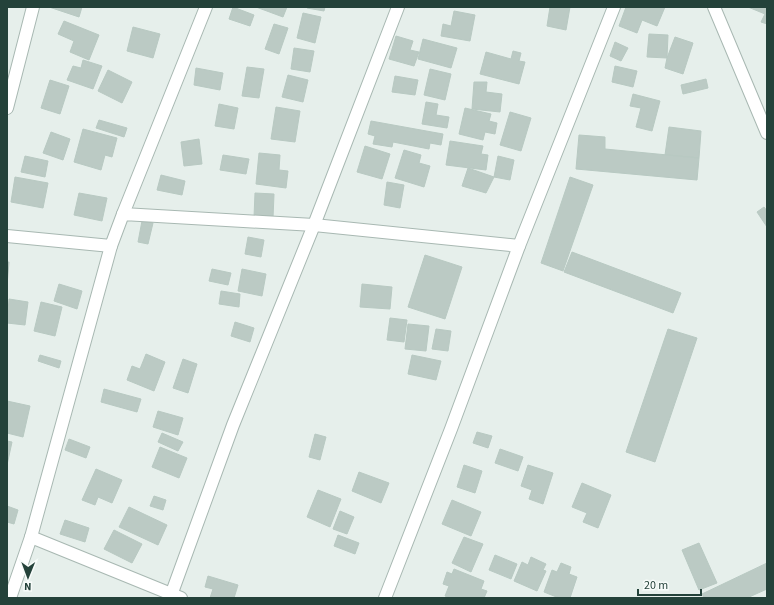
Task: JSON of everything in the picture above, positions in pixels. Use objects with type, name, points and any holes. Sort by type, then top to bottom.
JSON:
[{"type":"street","points":[[7,108],[34,7]]},
{"type":"street","points":[[10,598],[31,537],[111,246],[206,7]]},
{"type":"street","points":[[31,537],[174,597],[233,425],[314,225],[398,7]]},
{"type":"street","points":[[385,598],[451,429],[518,246],[614,7]]},
{"type":"street","points":[[714,7],[767,133]]},
{"type":"street","points":[[124,214],[314,225],[518,246]]},
{"type":"street","points":[[7,236],[111,246]]},
{"type":"building","points":[[49,7],[82,7],[79,17]]},
{"type":"building","points":[[233,7],[254,15],[250,26],[229,19]]},
{"type":"building","points":[[256,7],[287,7],[283,17]]},
{"type":"building","points":[[307,7],[325,7],[324,11]]},
{"type":"building","points":[[550,7],[570,7],[566,30],[547,26]]},
{"type":"building","points":[[626,7],[665,7],[657,26],[642,20],[637,33],[619,26]]},
{"type":"building","points":[[748,7],[767,7],[767,24],[761,22],[765,14]]},
{"type":"building","points":[[454,11],[475,15],[470,41],[441,36],[443,24],[451,26]]},
{"type":"building","points":[[303,13],[321,17],[315,43],[297,38]]},
{"type":"building","points":[[64,21],[99,35],[89,60],[70,52],[74,41],[58,34]]},
{"type":"building","points":[[274,24],[288,28],[279,54],[265,49]]},
{"type":"building","points":[[133,27],[160,34],[153,58],[127,51]]},
{"type":"building","points":[[649,34],[668,35],[667,58],[647,57]]},
{"type":"building","points":[[396,36],[413,41],[410,50],[419,52],[414,66],[389,59]]},
{"type":"building","points":[[675,37],[693,43],[683,74],[665,68]]},
{"type":"building","points":[[423,39],[457,48],[451,68],[418,59]]},
{"type":"building","points":[[615,42],[628,48],[621,61],[610,56]]},
{"type":"building","points":[[294,48],[314,51],[310,72],[291,69]]},
{"type":"building","points":[[513,51],[521,53],[519,61],[525,62],[519,84],[480,74],[486,52],[511,59]]},
{"type":"building","points":[[83,60],[102,66],[93,89],[67,80],[73,66],[81,68]]},
{"type":"building","points":[[615,66],[637,71],[633,87],[612,82]]},
{"type":"building","points":[[247,67],[264,69],[259,98],[242,96]]},
{"type":"building","points":[[196,68],[223,73],[220,90],[194,85]]},
{"type":"building","points":[[430,69],[451,74],[445,100],[424,95]]},
{"type":"building","points":[[108,70],[132,82],[122,103],[98,91]]},
{"type":"building","points":[[288,75],[308,80],[303,102],[282,97]]},
{"type":"building","points":[[395,76],[418,80],[415,95],[392,92]]},
{"type":"building","points":[[706,79],[708,88],[683,94],[681,85]]},
{"type":"building","points":[[50,80],[69,86],[60,114],[41,108]]},
{"type":"building","points":[[474,82],[487,82],[486,92],[502,94],[500,112],[472,109]]},
{"type":"building","points":[[633,94],[660,101],[652,131],[636,127],[641,108],[630,106]]},
{"type":"building","points":[[426,102],[438,104],[436,115],[449,117],[447,128],[422,124]]},
{"type":"building","points":[[219,104],[238,108],[234,129],[215,126]]},
{"type":"building","points":[[276,107],[300,111],[295,142],[271,139]]},
{"type":"building","points":[[465,108],[491,114],[489,121],[497,123],[495,134],[485,132],[483,140],[459,134]]},
{"type":"building","points":[[510,112],[531,118],[521,151],[500,145]]},
{"type":"building","points":[[99,120],[127,128],[124,137],[96,128]]},
{"type":"building","points":[[371,121],[443,134],[441,145],[430,143],[429,149],[393,142],[392,147],[373,144],[375,136],[368,134]]},
{"type":"building","points":[[669,127],[701,131],[699,158],[665,155]]},
{"type":"building","points":[[83,129],[117,138],[112,157],[105,155],[101,170],[74,162]]},
{"type":"building","points":[[51,132],[70,139],[63,160],[43,153]]},
{"type":"building","points":[[579,135],[605,137],[605,149],[699,158],[697,180],[576,169]]},
{"type":"building","points":[[199,139],[202,164],[184,166],[181,142]]},
{"type":"building","points":[[450,141],[483,146],[481,154],[488,155],[486,170],[446,165]]},
{"type":"building","points":[[365,146],[390,154],[382,179],[357,172]]},
{"type":"building","points":[[404,150],[421,155],[419,163],[430,166],[424,187],[395,178]]},
{"type":"building","points":[[259,153],[280,155],[279,170],[288,171],[286,188],[256,184]]},
{"type":"building","points":[[223,155],[249,159],[246,174],[220,170]]},
{"type":"building","points":[[25,156],[48,161],[45,177],[21,172]]},
{"type":"building","points":[[498,156],[514,160],[510,180],[494,177]]},
{"type":"building","points":[[468,168],[494,177],[486,193],[462,186]]},
{"type":"building","points":[[161,175],[185,181],[182,195],[157,190]]},
{"type":"building","points":[[15,177],[48,183],[43,208],[11,202]]},
{"type":"building","points":[[570,177],[593,185],[563,271],[541,263]]},
{"type":"building","points":[[387,182],[404,185],[400,208],[384,205]]},
{"type":"building","points":[[79,193],[107,198],[102,221],[74,215]]},
{"type":"building","points":[[255,193],[274,194],[273,218],[254,217]]},
{"type":"building","points":[[764,207],[767,211],[767,227],[757,212]]},
{"type":"building","points":[[142,221],[153,223],[148,244],[138,242]]},
{"type":"building","points":[[248,237],[264,240],[261,257],[245,254]]},
{"type":"building","points":[[572,252],[681,293],[673,313],[564,272]]},
{"type":"building","points":[[425,255],[462,267],[445,319],[408,307]]},
{"type":"building","points":[[7,262],[9,262],[7,285]]},
{"type":"building","points":[[212,269],[231,273],[228,285],[209,281]]},
{"type":"building","points":[[242,269],[266,274],[262,296],[238,291]]},
{"type":"building","points":[[59,284],[82,291],[77,309],[54,301]]},
{"type":"building","points":[[362,284],[392,287],[390,309],[360,307]]},
{"type":"building","points":[[221,291],[240,294],[239,307],[219,304]]},
{"type":"building","points":[[9,299],[28,302],[25,325],[7,323]]},
{"type":"building","points":[[41,302],[62,307],[55,336],[34,331]]},
{"type":"building","points":[[390,318],[407,320],[404,342],[387,340]]},
{"type":"building","points":[[235,322],[254,328],[250,342],[231,336]]},
{"type":"building","points":[[408,324],[429,326],[426,351],[405,349]]},
{"type":"building","points":[[436,329],[451,331],[448,351],[432,349]]},
{"type":"building","points":[[668,329],[697,338],[655,462],[626,452]]},
{"type":"building","points":[[146,354],[165,362],[154,391],[127,380],[132,366],[140,369]]},
{"type":"building","points":[[40,355],[61,361],[59,368],[38,361]]},
{"type":"building","points":[[412,355],[441,361],[436,380],[408,374]]},
{"type":"building","points":[[183,359],[197,364],[188,393],[173,388]]},
{"type":"building","points":[[104,389],[141,399],[137,412],[101,402]]},
{"type":"building","points":[[7,401],[30,406],[23,437],[7,433]]},
{"type":"building","points":[[158,411],[183,418],[178,435],[153,427]]},
{"type":"building","points":[[477,432],[492,436],[488,448],[473,443]]},
{"type":"building","points":[[162,433],[183,442],[178,451],[158,442]]},
{"type":"building","points":[[315,434],[326,437],[320,460],[309,457]]},
{"type":"building","points":[[69,439],[90,447],[86,458],[65,450]]},
{"type":"building","points":[[7,441],[12,442],[7,465]]},
{"type":"building","points":[[160,447],[187,458],[179,478],[152,467]]},
{"type":"building","points":[[500,449],[523,457],[518,471],[495,463]]},
{"type":"building","points":[[464,465],[482,471],[475,493],[457,487]]},
{"type":"building","points":[[528,465],[553,473],[543,504],[529,499],[532,490],[521,486]]},
{"type":"building","points":[[96,469],[122,480],[112,503],[98,497],[95,505],[82,500]]},
{"type":"building","points":[[359,472],[389,483],[381,503],[352,491]]},
{"type":"building","points":[[582,483],[611,495],[598,528],[583,522],[587,513],[572,507]]},
{"type":"building","points":[[318,490],[341,499],[330,527],[307,517]]},
{"type":"building","points":[[154,496],[166,500],[163,510],[150,506]]},
{"type":"building","points":[[452,500],[481,512],[471,536],[442,524]]},
{"type":"building","points":[[7,506],[18,510],[14,524],[7,522]]},
{"type":"building","points":[[129,507],[167,525],[158,545],[119,527]]},
{"type":"building","points":[[340,511],[354,517],[347,534],[333,529]]},
{"type":"building","points":[[65,520],[89,528],[85,542],[60,534]]},
{"type":"building","points":[[114,530],[142,544],[132,563],[104,549]]},
{"type":"building","points":[[338,535],[359,543],[355,554],[334,546]]},
{"type":"building","points":[[464,537],[483,544],[471,572],[452,563]]},
{"type":"building","points":[[699,543],[717,583],[699,590],[682,550]]},
{"type":"building","points":[[495,555],[517,564],[511,579],[489,570]]},
{"type":"building","points":[[531,557],[546,564],[543,570],[546,571],[537,591],[514,581],[522,562],[528,565]]},
{"type":"building","points":[[561,563],[571,567],[569,574],[577,577],[570,598],[559,598],[544,592],[552,570],[557,572]]},
{"type":"building","points":[[767,563],[767,589],[747,598],[704,598],[702,594]]},
{"type":"building","points":[[454,569],[484,581],[481,589],[487,591],[484,598],[450,598],[445,596],[449,586],[443,584],[447,572],[452,574]]},
{"type":"building","points":[[208,576],[238,585],[234,598],[210,598],[213,589],[205,587]]}]
